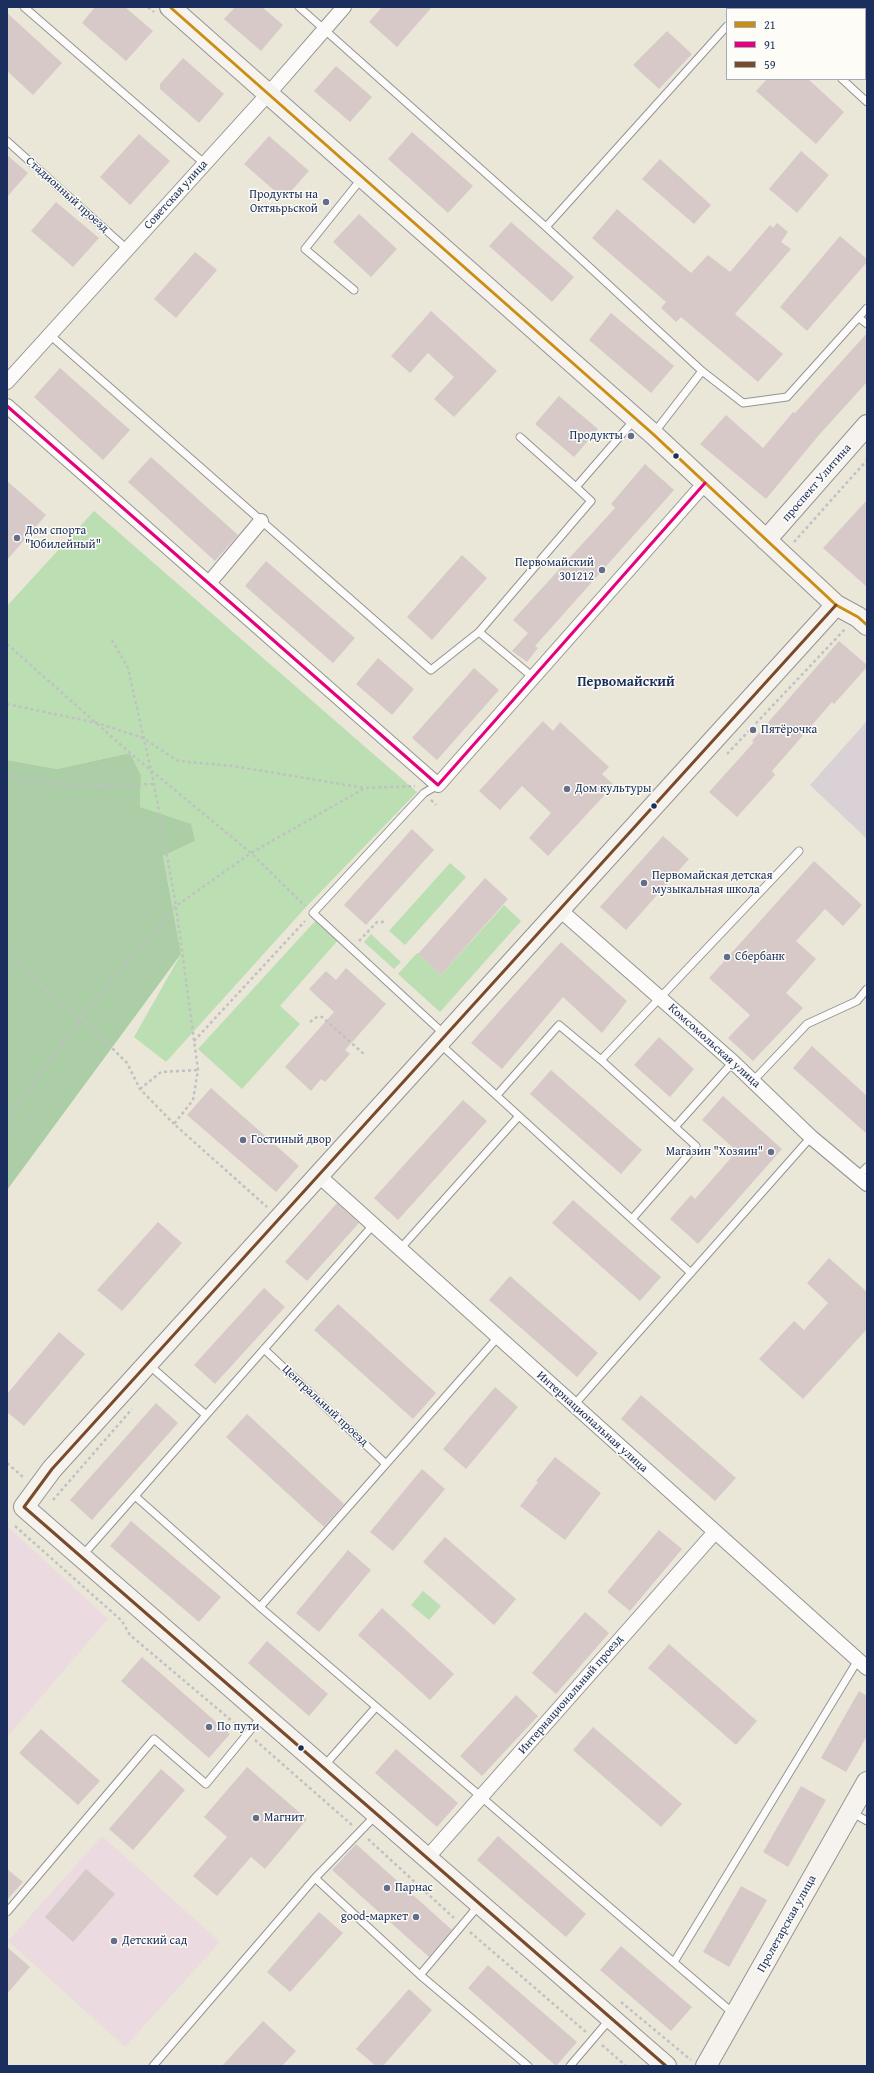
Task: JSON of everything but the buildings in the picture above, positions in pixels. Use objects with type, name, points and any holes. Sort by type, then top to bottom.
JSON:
[{"type":"street","points":[[170,7],[653,434],[836,605],[858,617],[858,626]]},
{"type":"street","name":"Советская улица","points":[[7,382],[268,94],[344,7]]},
{"type":"street","points":[[7,406],[438,785],[705,484]]},
{"type":"street","name":"проспект Улитина","points":[[766,540],[867,425]]},
{"type":"street","points":[[209,583],[261,521]]},
{"type":"street","points":[[666,2066],[24,1507],[52,1469],[836,605]]},
{"type":"street","name":"Комсомольская улица","points":[[560,910],[733,1062],[811,1137],[864,1176]]},
{"type":"street","name":"Интернациональная улица","points":[[318,1175],[862,1664]]},
{"type":"street","name":"Интернациональный проезд","points":[[427,1858],[715,1532]]},
{"type":"street","name":"Пролетарская улица","points":[[699,2063],[736,2016],[849,1811],[867,1782]]},
{"type":"lane","points":[[299,7],[546,227],[702,370],[742,403],[787,397],[867,308]]},
{"type":"lane","points":[[26,8],[204,164]]},
{"type":"lane","points":[[546,227],[726,27]]},
{"type":"lane","points":[[843,80],[867,102]]},
{"type":"lane","name":"Стадионный проезд","points":[[7,141],[127,249]]},
{"type":"lane","points":[[354,290],[305,249],[362,178]]},
{"type":"lane","points":[[859,318],[867,324]]},
{"type":"lane","points":[[50,335],[431,670],[478,632],[591,501],[520,437]]},
{"type":"lane","points":[[653,434],[702,370]]},
{"type":"lane","points":[[576,487],[635,419]]},
{"type":"lane","points":[[478,632],[534,678]]},
{"type":"lane","points":[[438,785],[424,793],[313,913],[352,949],[519,1116],[691,1273]]},
{"type":"lane","points":[[601,1060],[799,851]]},
{"type":"lane","points":[[752,1081],[807,1024],[857,1001],[867,990]]},
{"type":"lane","points":[[497,1095],[559,1025],[601,1060],[696,1146],[632,1219]]},
{"type":"lane","points":[[675,1127],[733,1062]]},
{"type":"lane","points":[[400,1249],[519,1116]]},
{"type":"lane","points":[[574,1405],[811,1137]]},
{"type":"lane","points":[[81,1557],[374,1224]]},
{"type":"lane","points":[[260,1607],[498,1337]]},
{"type":"lane","name":"Центральный проезд","points":[[264,1349],[386,1464]]},
{"type":"lane","points":[[148,1363],[206,1415]]},
{"type":"lane","points":[[135,1496],[260,1607],[736,2016]]},
{"type":"lane","points":[[674,1962],[862,1664]]},
{"type":"lane","points":[[323,1767],[376,1707]]},
{"type":"lane","points":[[7,1912],[154,1739],[206,1784],[263,1715]]},
{"type":"lane","points":[[849,1811],[867,1821]]},
{"type":"lane","points":[[152,2066],[315,1878],[377,1814]]},
{"type":"lane","points":[[315,1878],[420,1975],[528,2066]]},
{"type":"lane","points":[[420,1975],[480,1904]]},
{"type":"lane","points":[[570,2066],[611,2018]]},
{"type":"path","points":[[792,544],[867,460]]},
{"type":"path","points":[[722,758],[858,626]]},
{"type":"path","points":[[112,640],[128,668],[154,784],[176,906],[198,1070],[193,1100],[174,1124]]},
{"type":"path","points":[[7,644],[97,723],[251,853],[298,898]]},
{"type":"path","points":[[7,704],[97,723],[143,738],[178,761],[233,766],[365,788],[438,785]]},
{"type":"path","points":[[7,776],[71,786],[154,784]]},
{"type":"path","points":[[7,1121],[81,1017],[176,906],[251,853],[365,788]]},
{"type":"path","points":[[194,1041],[313,913]]},
{"type":"path","points":[[352,949],[377,922],[384,922]]},
{"type":"path","points":[[7,951],[53,998],[81,1017],[127,1063],[140,1089],[174,1124],[279,1219]]},
{"type":"path","points":[[310,1022],[321,1016],[365,1055]]},
{"type":"path","points":[[140,1089],[161,1072],[198,1070]]},
{"type":"path","points":[[48,1505],[136,1405]]},
{"type":"path","points":[[7,1463],[26,1480]]},
{"type":"path","points":[[15,1526],[122,1621],[130,1635],[359,1831],[462,1925],[626,2066]]},
{"type":"path","points":[[619,2000],[699,2063]]},
{"type":"shaded area","points":[[867,721],[867,839],[810,785]]},
{"type":"shaded area","points":[[7,1526],[108,1619],[7,1737]]},
{"type":"shaded area","name":"Детский сад","points":[[102,1836],[220,1942],[125,2047],[8,1941]]},
{"type":"green space","points":[[94,511],[417,792],[306,907],[166,1062],[134,1037],[181,954],[163,856],[195,841],[140,807],[141,775],[130,753],[57,769],[7,760],[7,606]]},
{"type":"green space","points":[[130,753],[141,775],[140,807],[191,824],[195,841],[163,856],[181,954],[7,1190],[7,760],[57,769]]},
{"type":"green space","points":[[450,863],[466,877],[405,945],[389,931]]},
{"type":"green space","points":[[504,905],[521,921],[440,1012],[398,974],[417,953],[441,975]]},
{"type":"green space","points":[[317,919],[339,939],[280,1006],[300,1024],[242,1089],[198,1049]]},
{"type":"green space","points":[[371,934],[401,962],[394,969],[364,942]]},
{"type":"green space","points":[[423,1591],[441,1606],[429,1620],[411,1605]]},
{"type":"transit line","name":"21","points":[[170,7],[653,434],[836,605],[858,617],[867,625]]},
{"type":"transit line","name":"91","points":[[7,406],[438,785],[705,483]]},
{"type":"transit line","name":"59","points":[[666,2066],[24,1507],[52,1469],[836,605]]},
{"type":"place","name":"Продукты на Октяьрьской","points":[[326,202]]},
{"type":"place","name":"Продукты","points":[[631,436]]},
{"type":"place","name":"Дом спорта \"Юбилейный\"","points":[[17,538]]},
{"type":"place","name":"Первомайский 301212","points":[[602,570]]},
{"type":"place","name":"Пятёрочка","points":[[753,730]]},
{"type":"place","name":"Дом культуры","points":[[567,789]]},
{"type":"place","name":"Первомайская детская музыкальная школа","points":[[644,883]]},
{"type":"place","name":"Сбербанк","points":[[727,957]]},
{"type":"place","name":"Гостиный двор","points":[[243,1140]]},
{"type":"place","name":"Магазин \"Хозяин\"","points":[[771,1152]]},
{"type":"place","name":"По пути","points":[[209,1727]]},
{"type":"place","name":"Магнит","points":[[256,1818]]},
{"type":"place","name":"Парнас","points":[[387,1888]]},
{"type":"place","name":"good-маркет","points":[[416,1917]]},
{"type":"place","name":"Детский сад","points":[[114,1941]]},
{"type":"district","name":"Первомайский","points":[[626,682]]}]
